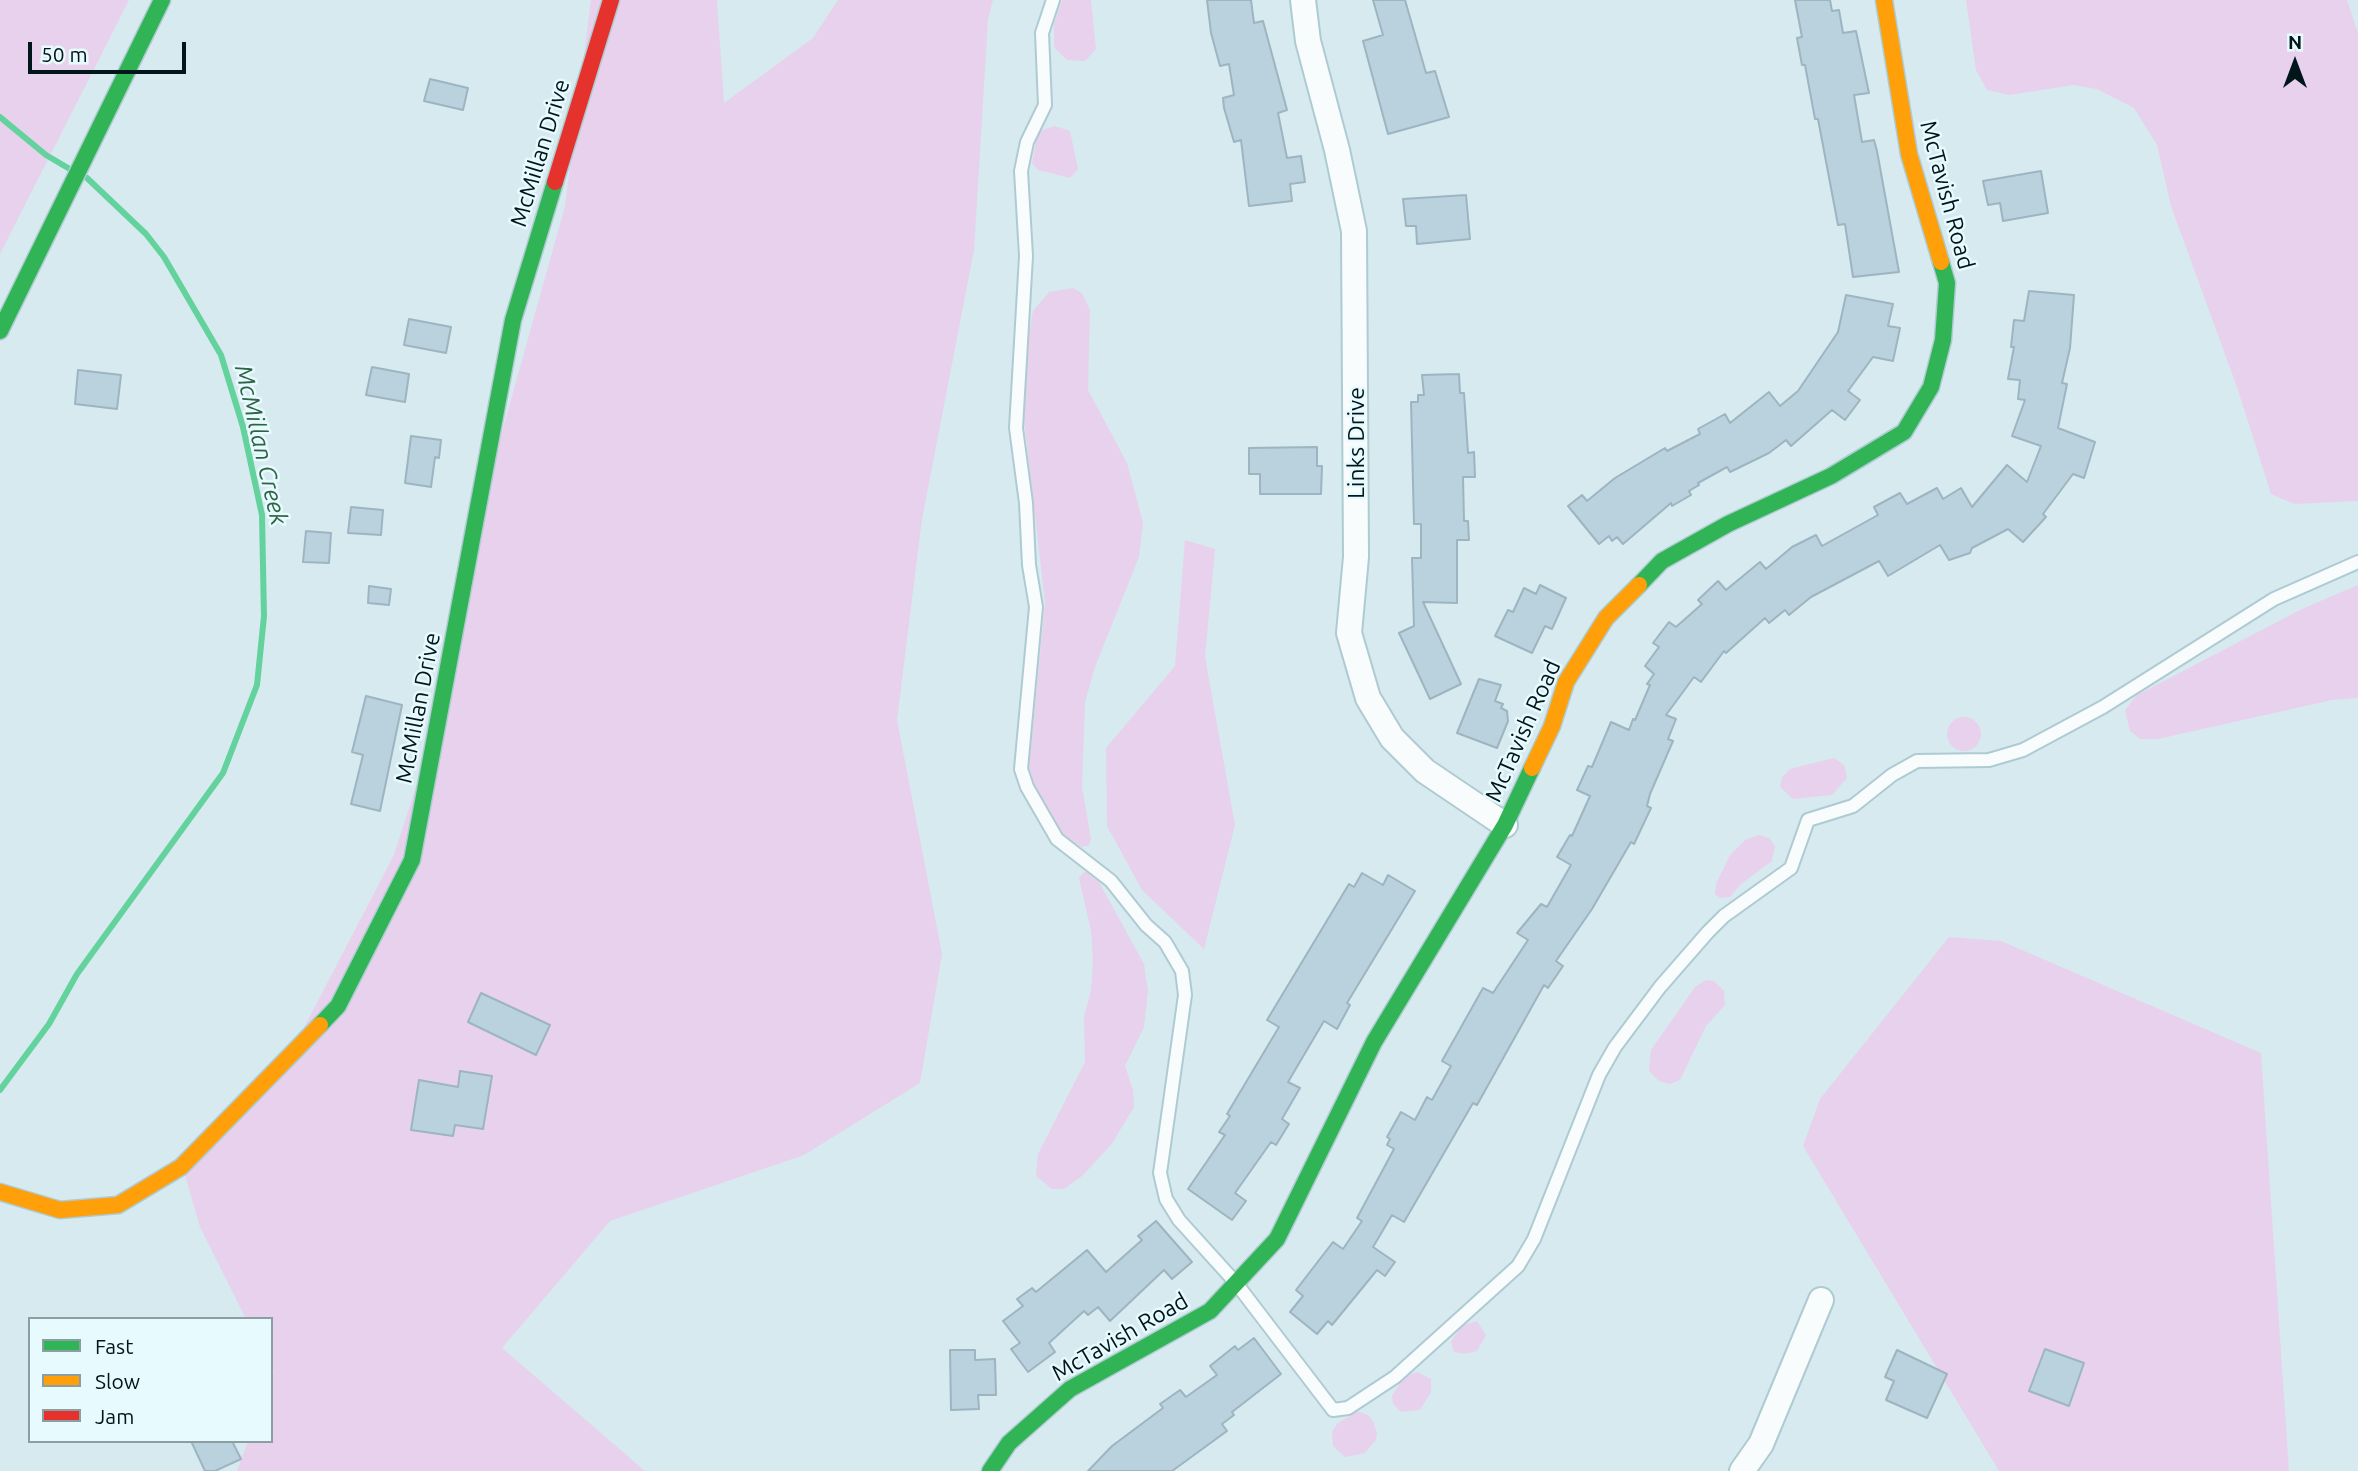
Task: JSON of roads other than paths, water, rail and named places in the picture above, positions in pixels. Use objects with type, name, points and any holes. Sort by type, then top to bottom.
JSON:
[{"type":"street","points":[[0,331],[162,0]]},
{"type":"street","name":"McMillan Drive","points":[[0,1192],[60,1210],[118,1205],[181,1167],[338,1006],[369,946],[412,860],[513,320],[611,0]]},
{"type":"street","name":"Links Drive","points":[[1303,0],[1307,41],[1337,150],[1354,231],[1356,557],[1349,633],[1368,698],[1392,738],[1425,771],[1505,825]]},
{"type":"street","name":"McTavish Road","points":[[990,1471],[1009,1443],[1070,1389],[1210,1311],[1276,1239],[1374,1042],[1505,825],[1552,726],[1566,682],[1616,609],[1662,561],[1728,524],[1831,476],[1905,432],[1931,387],[1942,340],[1947,283],[1909,154],[1884,0]]},
{"type":"street","points":[[1742,1471],[1761,1444],[1821,1300]]},
{"type":"lane","points":[[1053,0],[1042,33],[1045,105],[1027,142],[1021,171],[1026,256],[1016,398],[1017,440],[1026,503],[1028,565],[1036,607],[1021,769],[1027,786],[1058,839],[1111,881],[1146,925],[1165,942],[1182,971],[1185,995],[1162,1161],[1162,1190],[1179,1220],[1236,1283],[1328,1405],[1337,1411],[1348,1408],[1395,1377],[1518,1266],[1534,1239],[1600,1075],[1615,1047],[1660,987],[1708,932],[1724,916],[1791,869],[1808,821],[1853,806],[1892,775],[1917,761],[1989,760],[2023,750],[2104,707],[2274,599],[2358,562]]},
{"type":"waterway","name":"McMillan Creek","points":[[0,117],[46,155],[68,168]]},
{"type":"waterway","name":"McMillan Creek","points":[[0,1090],[49,1024],[77,974],[223,773],[257,685],[264,616],[262,515],[243,427],[221,355],[164,257],[146,234],[87,178]]}]
